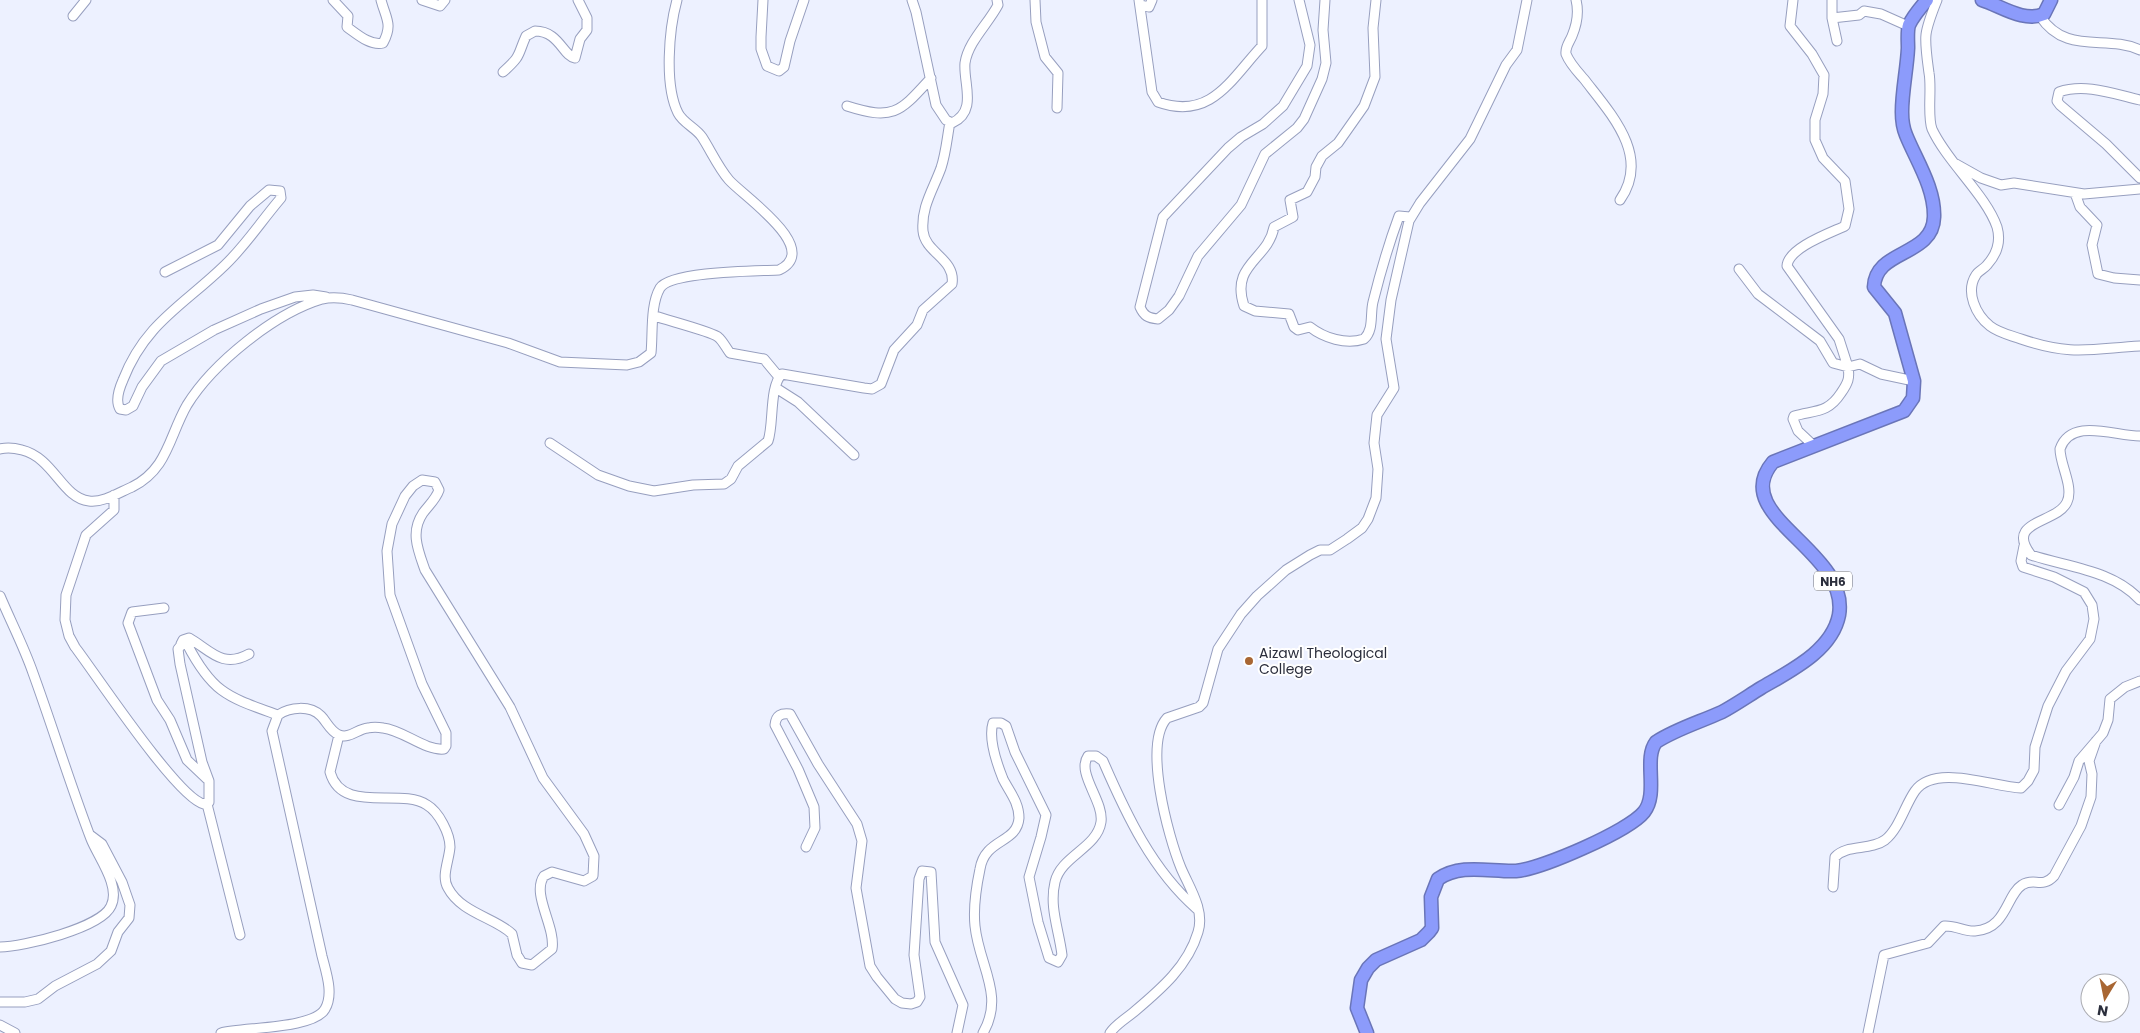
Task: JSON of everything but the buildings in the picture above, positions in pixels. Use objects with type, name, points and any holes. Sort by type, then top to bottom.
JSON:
[{"type":"highway","points":[[1908,26],[1927,0]]},
{"type":"highway","points":[[1982,0],[2020,15],[2040,16],[2048,10],[2050,0]]},
{"type":"highway","name":"NH6","points":[[1367,1033],[1357,1008],[1361,980],[1368,968],[1376,960],[1421,940],[1429,932],[1432,928],[1431,897],[1438,880],[1457,870],[1518,871],[1569,854],[1631,825],[1647,806],[1650,796],[1652,749],[1656,742],[1724,711],[1800,664],[1828,638],[1836,627],[1839,612],[1831,576],[1806,545],[1774,517],[1763,497],[1764,478],[1773,462],[1904,411],[1913,398],[1914,381],[1895,313],[1874,287],[1874,277],[1877,270],[1911,250],[1927,236],[1934,216],[1921,166],[1905,133],[1902,119],[1908,26]]},
{"type":"street","points":[[73,16],[86,0]]},
{"type":"street","points":[[334,0],[348,16],[347,27],[363,38],[379,44],[383,43],[389,32],[390,24],[381,0]]},
{"type":"street","points":[[422,0],[440,6],[445,0]]},
{"type":"street","points":[[502,72],[516,61],[526,36],[535,31],[554,38],[571,57],[575,58],[580,39],[587,30],[586,18],[578,0]]},
{"type":"street","points":[[165,272],[218,245],[259,197],[269,190],[280,191],[281,198],[225,265],[179,303],[153,328],[131,360],[120,386],[118,401],[120,409],[126,410],[133,406],[142,387],[161,361],[214,330],[261,309],[295,297],[312,295],[361,303],[508,343],[560,362],[608,366],[627,365],[647,357],[651,353],[654,316],[660,289],[671,280],[709,274],[779,270],[789,263],[792,255],[792,247],[784,231],[728,179],[701,136],[679,114],[672,96],[670,44],[678,0]]},
{"type":"street","points":[[764,0],[761,49],[767,66],[779,71],[784,67],[790,41],[804,0]]},
{"type":"street","points":[[912,0],[939,112],[950,122]]},
{"type":"street","points":[[950,122],[959,118],[968,104],[966,58],[971,45],[998,5],[997,0]]},
{"type":"street","points":[[1035,0],[1036,22],[1045,56],[1058,73],[1057,108]]},
{"type":"street","points":[[1139,3],[1149,7],[1152,0]]},
{"type":"street","points":[[1139,3],[1152,92],[1158,102],[1176,107],[1205,104],[1236,77],[1262,46],[1262,0]]},
{"type":"street","points":[[1299,0],[1310,45],[1308,66],[1279,111],[1228,148],[1162,217],[1140,307],[1144,315],[1158,319],[1179,296],[1198,256],[1241,204],[1265,154],[1297,128],[1304,119],[1322,78],[1326,63],[1323,30],[1325,0]]},
{"type":"street","points":[[1376,0],[1373,28],[1375,77],[1364,106],[1338,143],[1322,156],[1316,167],[1311,188],[1303,195],[1290,200],[1293,217],[1274,227],[1270,242],[1244,270],[1241,296],[1244,306],[1254,311],[1289,314],[1294,327],[1298,330],[1310,327],[1317,332],[1338,340],[1352,342],[1364,339],[1370,329],[1373,304],[1399,216],[1410,217]]},
{"type":"street","points":[[1110,1033],[1168,982],[1181,967],[1198,933],[1200,924],[1197,909],[1170,834],[1156,758],[1158,731],[1166,718],[1199,707],[1203,703],[1218,649],[1241,614],[1257,596],[1286,570],[1320,550],[1330,550],[1362,528],[1368,519],[1376,498],[1378,469],[1374,443],[1377,415],[1394,388],[1393,374],[1386,349],[1391,300],[1410,217],[1470,139],[1483,108],[1506,65],[1517,50],[1527,0]]},
{"type":"street","points":[[1576,0],[1578,9],[1577,21],[1565,49],[1566,54],[1625,138],[1633,169],[1628,189],[1620,200]]},
{"type":"street","points":[[1793,0],[1790,26],[1812,54],[1824,75],[1823,94],[1815,120],[1817,149],[1833,170],[1845,181],[1849,209],[1845,226],[1799,249],[1789,259],[1787,266],[1839,338],[1848,367],[1848,383],[1835,404],[1826,409],[1794,416],[1792,419],[1798,432],[1814,446]]},
{"type":"street","points":[[1832,0],[1832,18],[1837,41]]},
{"type":"street","points":[[1937,0],[1924,34],[1929,72],[1930,122],[1954,162],[1989,212],[1997,229],[1998,244],[1995,255],[1976,276],[1972,287],[1975,307],[1989,325],[2002,333],[2038,345],[2069,351],[2091,352],[2140,346]]},
{"type":"street","points":[[1832,18],[1860,15],[1864,11],[1881,14],[1908,26]]},
{"type":"street","points":[[2040,16],[2052,30],[2076,41],[2127,45],[2140,50]]},
{"type":"street","points":[[848,106],[870,113],[892,112],[906,106],[931,78]]},
{"type":"street","points":[[2140,100],[2081,88],[2059,92],[2057,101],[2140,178]]},
{"type":"street","points":[[779,377],[786,374],[864,388],[877,387],[884,380],[894,350],[916,327],[922,310],[951,286],[953,277],[949,265],[925,240],[923,232],[924,212],[945,153],[950,122]]},
{"type":"street","points":[[1954,162],[1981,178],[2001,184],[2014,184],[2075,193],[2140,189]]},
{"type":"street","points":[[2075,193],[2080,207],[2097,224],[2092,245],[2098,274],[2114,278],[2140,280]]},
{"type":"street","points":[[1739,269],[1758,294],[1820,341],[1833,363],[1848,367],[1860,364],[1881,374],[1914,381]]},
{"type":"street","points":[[0,449],[9,447],[32,453],[46,462],[71,492],[84,499],[96,501],[114,495],[152,474],[160,464],[177,424],[200,385],[234,353],[278,320],[310,304],[324,299],[336,298]]},
{"type":"street","points":[[654,316],[696,330],[711,332],[719,338],[730,353],[764,359],[779,377]]},
{"type":"street","points":[[550,443],[589,470],[645,490],[724,484],[731,478],[738,466],[768,441],[779,377]]},
{"type":"street","points":[[776,388],[798,402],[854,455]]},
{"type":"street","points":[[1833,887],[1835,857],[1843,851],[1871,847],[1885,840],[1916,790],[1926,781],[1937,778],[1976,780],[2021,788],[2031,777],[2035,747],[2048,706],[2066,671],[2090,639],[2093,611],[2084,592],[2054,577],[2023,567],[2021,561],[2024,536],[2031,525],[2058,513],[2068,500],[2069,490],[2060,449],[2062,442],[2070,434],[2082,429],[2118,435],[2140,436]]},
{"type":"street","points":[[221,1033],[307,1020],[322,1014],[328,1000],[328,984],[272,732],[278,714],[290,708],[313,710],[319,714],[331,730],[339,735],[347,736],[367,728],[384,728],[397,731],[436,749],[444,749],[446,746],[446,734],[422,684],[390,595],[388,551],[392,524],[399,508],[413,486],[422,480],[429,479],[435,482],[438,490],[422,514],[415,533],[417,549],[425,570],[510,707],[543,778],[584,834],[594,856],[595,871],[589,880],[578,880],[552,872],[548,873],[541,880],[539,889],[553,940],[550,953],[532,965],[522,963],[516,955],[512,934],[509,930],[480,917],[454,897],[446,886],[445,878],[450,846],[447,834],[439,818],[430,806],[416,801],[350,796],[339,787],[330,772],[339,735]]},
{"type":"street","points":[[114,495],[114,510],[85,538],[66,594],[64,612],[69,636],[140,738],[200,804],[207,804]]},
{"type":"street","points":[[2024,546],[2031,555],[2102,576],[2122,586],[2140,600]]},
{"type":"street","points":[[0,596],[32,671],[90,835],[111,883],[114,896],[111,906],[104,916],[87,925],[48,938],[10,947],[0,947]]},
{"type":"street","points":[[164,608],[132,612],[128,623],[156,700],[170,720],[187,760],[209,781]]},
{"type":"street","points":[[240,935],[207,804],[210,800],[209,781],[202,762],[178,649],[183,640],[189,638],[221,658],[239,660],[248,654]]},
{"type":"street","points":[[181,644],[186,644],[199,667],[228,696],[278,714]]},
{"type":"street","points":[[2059,805],[2074,777],[2079,761],[2096,741],[2108,720],[2110,699],[2125,687],[2140,681]]},
{"type":"street","points":[[806,847],[815,828],[816,816],[798,769],[775,726],[777,717],[780,714],[790,714],[818,764],[857,824],[862,841],[856,888],[870,966],[883,986],[902,1004],[917,1002],[920,997],[914,955],[919,880],[922,871],[931,872],[935,942],[963,1005],[956,1033]]},
{"type":"street","points":[[982,1033],[989,1023],[993,1000],[975,928],[974,910],[980,868],[985,854],[990,848],[1014,833],[1019,818],[1014,795],[1003,779],[991,740],[993,724],[1001,723],[1006,726],[1015,752],[1046,815],[1029,876],[1038,922],[1049,958],[1058,962],[1062,955],[1054,910],[1056,878],[1063,867],[1095,837],[1101,821],[1101,812],[1084,767],[1088,756],[1096,756],[1103,761],[1127,815],[1142,839],[1179,893],[1197,909]]},
{"type":"street","points":[[1868,1033],[1884,955],[1928,943],[1944,926],[1972,932],[1981,931],[2004,914],[2022,885],[2029,882],[2042,884],[2049,882],[2054,876],[2081,826],[2092,797],[2090,761],[2096,741]]},
{"type":"street","points":[[0,1002],[25,1002],[38,999],[55,986],[97,964],[112,951],[118,932],[129,918],[130,905],[122,882],[102,844],[90,835]]},
{"type":"street","points":[[0,1025],[15,1033]]},
{"type":"place","name":"Aizawl Theological College","points":[[1249,661]]}]
